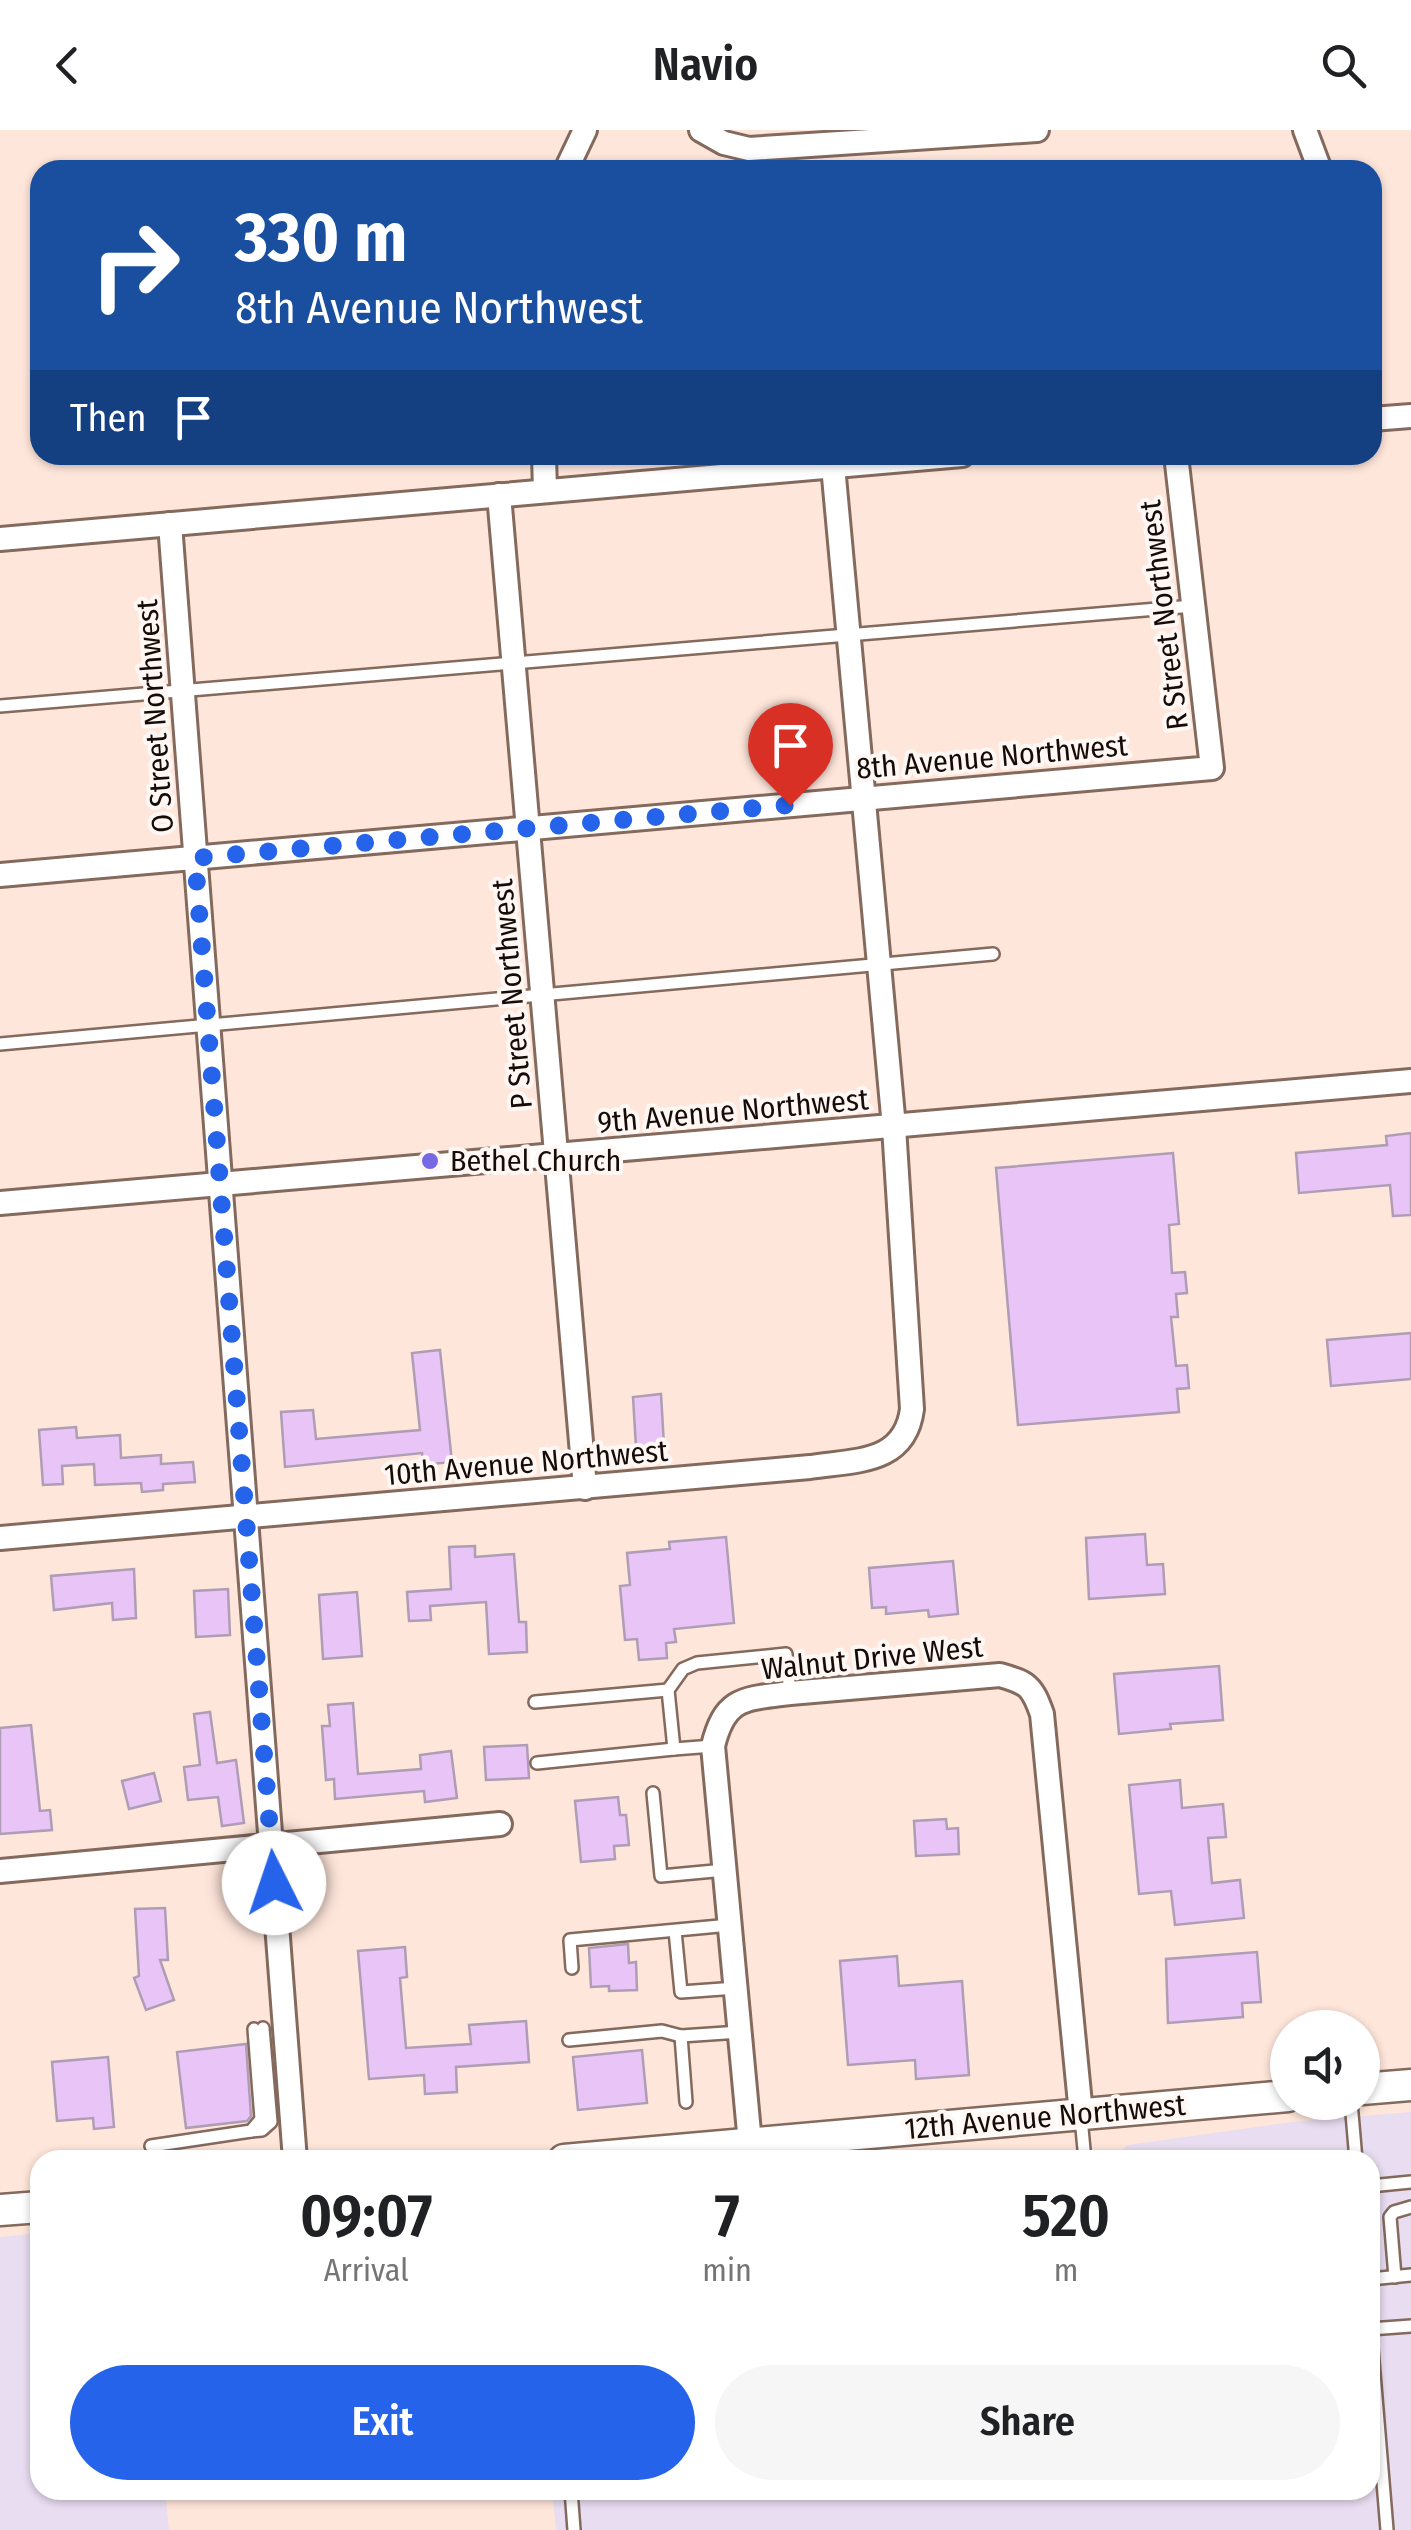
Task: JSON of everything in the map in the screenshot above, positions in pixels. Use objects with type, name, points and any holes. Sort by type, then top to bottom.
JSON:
[{"type":"main road","points":[[1380,2088],[1411,2085]]},
{"type":"main road","name":"12th Avenue Northwest","points":[[680,2150],[1270,2098]]},
{"type":"main road","points":[[0,2210],[30,2208]]},
{"type":"street","points":[[571,160],[585,130]]},
{"type":"street","points":[[701,130],[736,147],[765,149],[1037,130]]},
{"type":"street","points":[[1305,130],[1316,160]]},
{"type":"street","points":[[1382,418],[1411,416]]},
{"type":"street","points":[[544,465],[545,491]]},
{"type":"street","points":[[0,539],[845,465]]},
{"type":"street","name":"R Street Northwest","points":[[1177,465],[1212,768]]},
{"type":"street","name":"10th Avenue Northwest","points":[[0,1538],[810,1467],[867,1458],[888,1452],[901,1442],[910,1428],[912,1408],[894,1127],[833,466]]},
{"type":"street","name":"P Street Northwest","points":[[499,495],[585,1488]]},
{"type":"street","name":"O Street Northwest","points":[[170,524],[295,2150]]},
{"type":"street","name":"8th Avenue Northwest","points":[[0,875],[1212,768]]},
{"type":"street","name":"9th Avenue Northwest","points":[[0,1203],[1411,1081]]},
{"type":"street","name":"Walnut Drive West","points":[[713,1746],[720,1718],[733,1705],[760,1697],[1000,1675],[1024,1682],[1035,1695],[1042,1714],[1081,2114]]},
{"type":"street","points":[[713,1746],[750,2144]]},
{"type":"street","points":[[0,1871],[500,1824]]},
{"type":"lane","points":[[0,706],[1193,606]]},
{"type":"lane","points":[[0,1044],[993,954]]},
{"type":"lane","points":[[674,1749],[668,1690],[684,1669],[697,1663],[786,1654],[790,1693]]},
{"type":"lane","points":[[535,1702],[668,1690]]},
{"type":"lane","points":[[538,1763],[713,1746]]},
{"type":"lane","points":[[653,1793],[661,1876],[725,1870]]},
{"type":"lane","points":[[572,1968],[570,1940],[730,1925]]},
{"type":"lane","points":[[675,1930],[681,1992],[736,1988]]},
{"type":"lane","points":[[151,2146],[251,2131],[261,2119],[258,2028]]},
{"type":"lane","points":[[568,2040],[662,2031],[681,2036],[740,2032]]},
{"type":"lane","points":[[681,2036],[686,2102]]},
{"type":"lane","points":[[1081,2114],[1084,2150]]},
{"type":"lane","points":[[1352,2120],[1355,2150]]},
{"type":"lane","points":[[1380,2185],[1411,2182]]},
{"type":"lane","points":[[1394,2277],[1390,2217],[1411,2207]]},
{"type":"lane","points":[[1380,2278],[1411,2276]]},
{"type":"lane","points":[[1380,2327],[1411,2326]]},
{"type":"lane","points":[[1380,2446],[1387,2530]]},
{"type":"lane","points":[[572,2500],[574,2530]]},
{"type":"shaded area","points":[[1411,2112],[1411,2530],[556,2530],[553,2500],[1380,2500],[1380,2150],[1122,2150],[1128,2145],[1292,2122],[1380,2120],[1380,2115]]},
{"type":"shaded area","points":[[30,2234],[30,2500],[166,2500],[169,2530],[0,2530],[0,2237]]},
{"type":"building","points":[[1411,1133],[1411,1215],[1393,1216],[1390,1185],[1299,1193],[1296,1153],[1387,1145],[1386,1136]]},
{"type":"building","points":[[1173,1153],[1179,1224],[1169,1225],[1172,1273],[1185,1272],[1187,1293],[1176,1294],[1178,1317],[1171,1317],[1176,1366],[1187,1365],[1189,1388],[1177,1389],[1179,1412],[1018,1425],[996,1168]]},
{"type":"building","points":[[1411,1333],[1411,1379],[1331,1386],[1327,1340]]},
{"type":"building","points":[[440,1350],[452,1462],[423,1465],[422,1453],[285,1467],[281,1412],[313,1410],[316,1439],[420,1430],[412,1353]]},
{"type":"building","points":[[661,1394],[664,1445],[636,1447],[633,1397]]},
{"type":"building","points":[[76,1427],[77,1438],[120,1435],[121,1458],[161,1455],[161,1464],[193,1462],[195,1482],[163,1484],[163,1490],[142,1492],[141,1483],[95,1485],[94,1464],[62,1466],[63,1484],[43,1485],[39,1430]]},
{"type":"building","points":[[1145,1534],[1147,1565],[1163,1564],[1165,1594],[1089,1599],[1086,1538]]},
{"type":"building","points":[[726,1537],[734,1623],[674,1629],[676,1642],[666,1643],[667,1658],[639,1660],[637,1639],[625,1640],[620,1586],[630,1585],[627,1553],[670,1549],[669,1542]]},
{"type":"building","points":[[475,1546],[475,1557],[514,1554],[519,1622],[526,1622],[527,1652],[489,1654],[486,1602],[430,1606],[431,1620],[409,1621],[407,1592],[451,1589],[449,1547]]},
{"type":"building","points":[[953,1561],[958,1614],[929,1617],[928,1610],[886,1614],[886,1607],[872,1608],[869,1568]]},
{"type":"building","points":[[134,1569],[136,1618],[113,1620],[112,1603],[54,1610],[51,1576]]},
{"type":"building","points":[[228,1589],[230,1635],[196,1637],[194,1591]]},
{"type":"building","points":[[357,1592],[362,1656],[323,1659],[319,1595]]},
{"type":"building","points":[[1219,1666],[1223,1720],[1170,1724],[1171,1729],[1119,1734],[1114,1674]]},
{"type":"building","points":[[353,1703],[358,1774],[421,1769],[420,1755],[451,1751],[457,1798],[425,1802],[424,1791],[335,1799],[334,1779],[326,1780],[322,1726],[330,1726],[328,1705]]},
{"type":"building","points":[[210,1712],[217,1763],[236,1760],[244,1823],[222,1826],[218,1797],[188,1800],[184,1767],[200,1765],[194,1714]]},
{"type":"building","points":[[31,1725],[40,1811],[50,1810],[52,1830],[0,1834],[0,1728]]},
{"type":"building","points":[[527,1745],[529,1778],[486,1780],[484,1747]]},
{"type":"building","points":[[154,1773],[161,1801],[129,1809],[122,1781]]},
{"type":"building","points":[[1180,1780],[1182,1808],[1223,1804],[1226,1837],[1208,1838],[1212,1883],[1240,1880],[1244,1918],[1175,1925],[1171,1891],[1139,1894],[1129,1785]]},
{"type":"building","points":[[618,1797],[620,1815],[626,1815],[629,1845],[614,1846],[615,1859],[581,1862],[575,1801]]},
{"type":"building","points":[[946,1819],[947,1829],[958,1828],[959,1854],[916,1856],[914,1821]]},
{"type":"building","points":[[165,1908],[168,1960],[160,1960],[174,2000],[146,2010],[134,1978],[139,1976],[135,1909]]},
{"type":"building","points":[[628,1944],[629,1963],[636,1962],[637,1990],[591,1987],[589,1948]]},
{"type":"building","points":[[405,1947],[407,1977],[400,1978],[406,2048],[471,2044],[469,2025],[526,2021],[529,2062],[456,2067],[457,2092],[425,2094],[424,2075],[369,2079],[358,1951]]},
{"type":"building","points":[[1257,1952],[1261,2002],[1242,2003],[1243,2017],[1168,2023],[1166,1959]]},
{"type":"building","points":[[897,1956],[899,1986],[962,1981],[969,2075],[916,2079],[915,2060],[848,2065],[840,1961]]},
{"type":"building","points":[[246,2044],[251,2116],[247,2121],[186,2128],[177,2052]]},
{"type":"building","points":[[642,2050],[647,2103],[578,2110],[573,2057]]},
{"type":"building","points":[[108,2057],[114,2127],[94,2129],[93,2118],[57,2121],[52,2062]]},
{"type":"place","name":"Bethel Church","points":[[430,1161]]},
{"type":"route","points":[[274,1883],[195,858],[790,805]]}]
